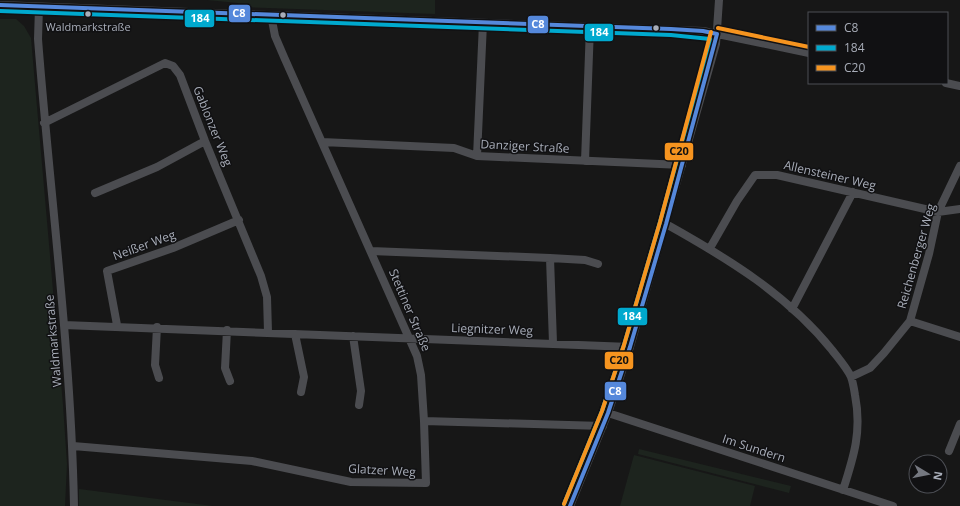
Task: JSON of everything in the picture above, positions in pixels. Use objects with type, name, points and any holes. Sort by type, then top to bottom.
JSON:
[{"type":"street","points":[[570,506],[604,426],[630,347],[666,224],[717,34],[719,0]]},
{"type":"street","points":[[0,5],[695,30],[808,53]]},
{"type":"street","name":"Waldmarkstraße","points":[[39,7],[38,39],[44,123],[64,325],[73,446],[74,506]]},
{"type":"street","name":"Stettiner Straße","points":[[271,15],[275,36],[372,251],[417,356],[421,375],[424,421]]},
{"type":"street","points":[[477,156],[483,23]]},
{"type":"street","points":[[585,161],[590,27]]},
{"type":"street","name":"Gablonzer Weg","points":[[44,123],[165,63],[173,66],[180,75],[205,141],[261,276],[267,297],[268,332]]},
{"type":"street","points":[[948,83],[960,86]]},
{"type":"street","points":[[95,193],[157,166],[205,141]]},
{"type":"street","name":"Danziger Straße","points":[[322,142],[454,148],[477,156],[682,165]]},
{"type":"street","name":"Reichenberger Weg","points":[[851,377],[870,368],[910,321],[929,254],[938,212],[960,166]]},
{"type":"street","name":"Allensteiner Weg","points":[[710,248],[737,201],[755,175],[777,175],[938,212],[960,209]]},
{"type":"street","points":[[792,309],[853,192]]},
{"type":"street","name":"Neißer Weg","points":[[117,325],[107,271],[173,248],[239,220]]},
{"type":"street","points":[[666,224],[710,248],[738,266],[792,309],[822,338],[851,377],[857,406],[859,430],[855,453],[843,490]]},
{"type":"street","points":[[372,251],[585,260],[598,264]]},
{"type":"street","points":[[550,258],[553,343]]},
{"type":"street","points":[[910,321],[960,337]]},
{"type":"street","name":"Liegnitzer Weg","points":[[64,325],[117,325],[410,339],[630,347]]},
{"type":"street","points":[[157,328],[155,365],[159,378]]},
{"type":"street","points":[[227,330],[225,368],[230,381]]},
{"type":"street","points":[[295,334],[304,377],[301,392]]},
{"type":"street","points":[[353,336],[361,391],[359,405]]},
{"type":"street","name":"Im Sundern","points":[[608,414],[893,506]]},
{"type":"street","points":[[424,421],[604,426]]},
{"type":"street","name":"Glatzer Weg","points":[[73,446],[252,461],[351,482],[426,483],[424,421]]},
{"type":"street","points":[[949,451],[960,424]]},
{"type":"shaded area","points":[[207,0],[435,0],[435,14],[239,7],[238,3]]},
{"type":"shaded area","points":[[0,19],[16,19],[24,26],[31,38],[63,405],[67,464],[65,506],[0,506]]},
{"type":"shaded area","points":[[639,449],[791,486],[789,493],[638,454]]},
{"type":"shaded area","points":[[634,455],[755,486],[750,506],[620,506]]},
{"type":"shaded area","points":[[79,489],[213,506],[79,506]]},
{"type":"transit line","name":"C8","points":[[0,5],[671,29],[703,31],[717,34]]},
{"type":"transit line","name":"184","points":[[0,11],[671,35],[710,39],[660,222],[624,345],[602,411],[564,504]]},
{"type":"transit line","name":"C20","points":[[718,28],[808,47]]},
{"type":"transit line","name":"C20","points":[[564,504],[602,411],[624,345],[660,222],[711,32]]},
{"type":"transit line","name":"C8","points":[[570,506],[608,413],[630,347],[666,224],[717,34]]},
{"type":"place","name":"Waldmarkstraße","points":[[88,14]]}]
